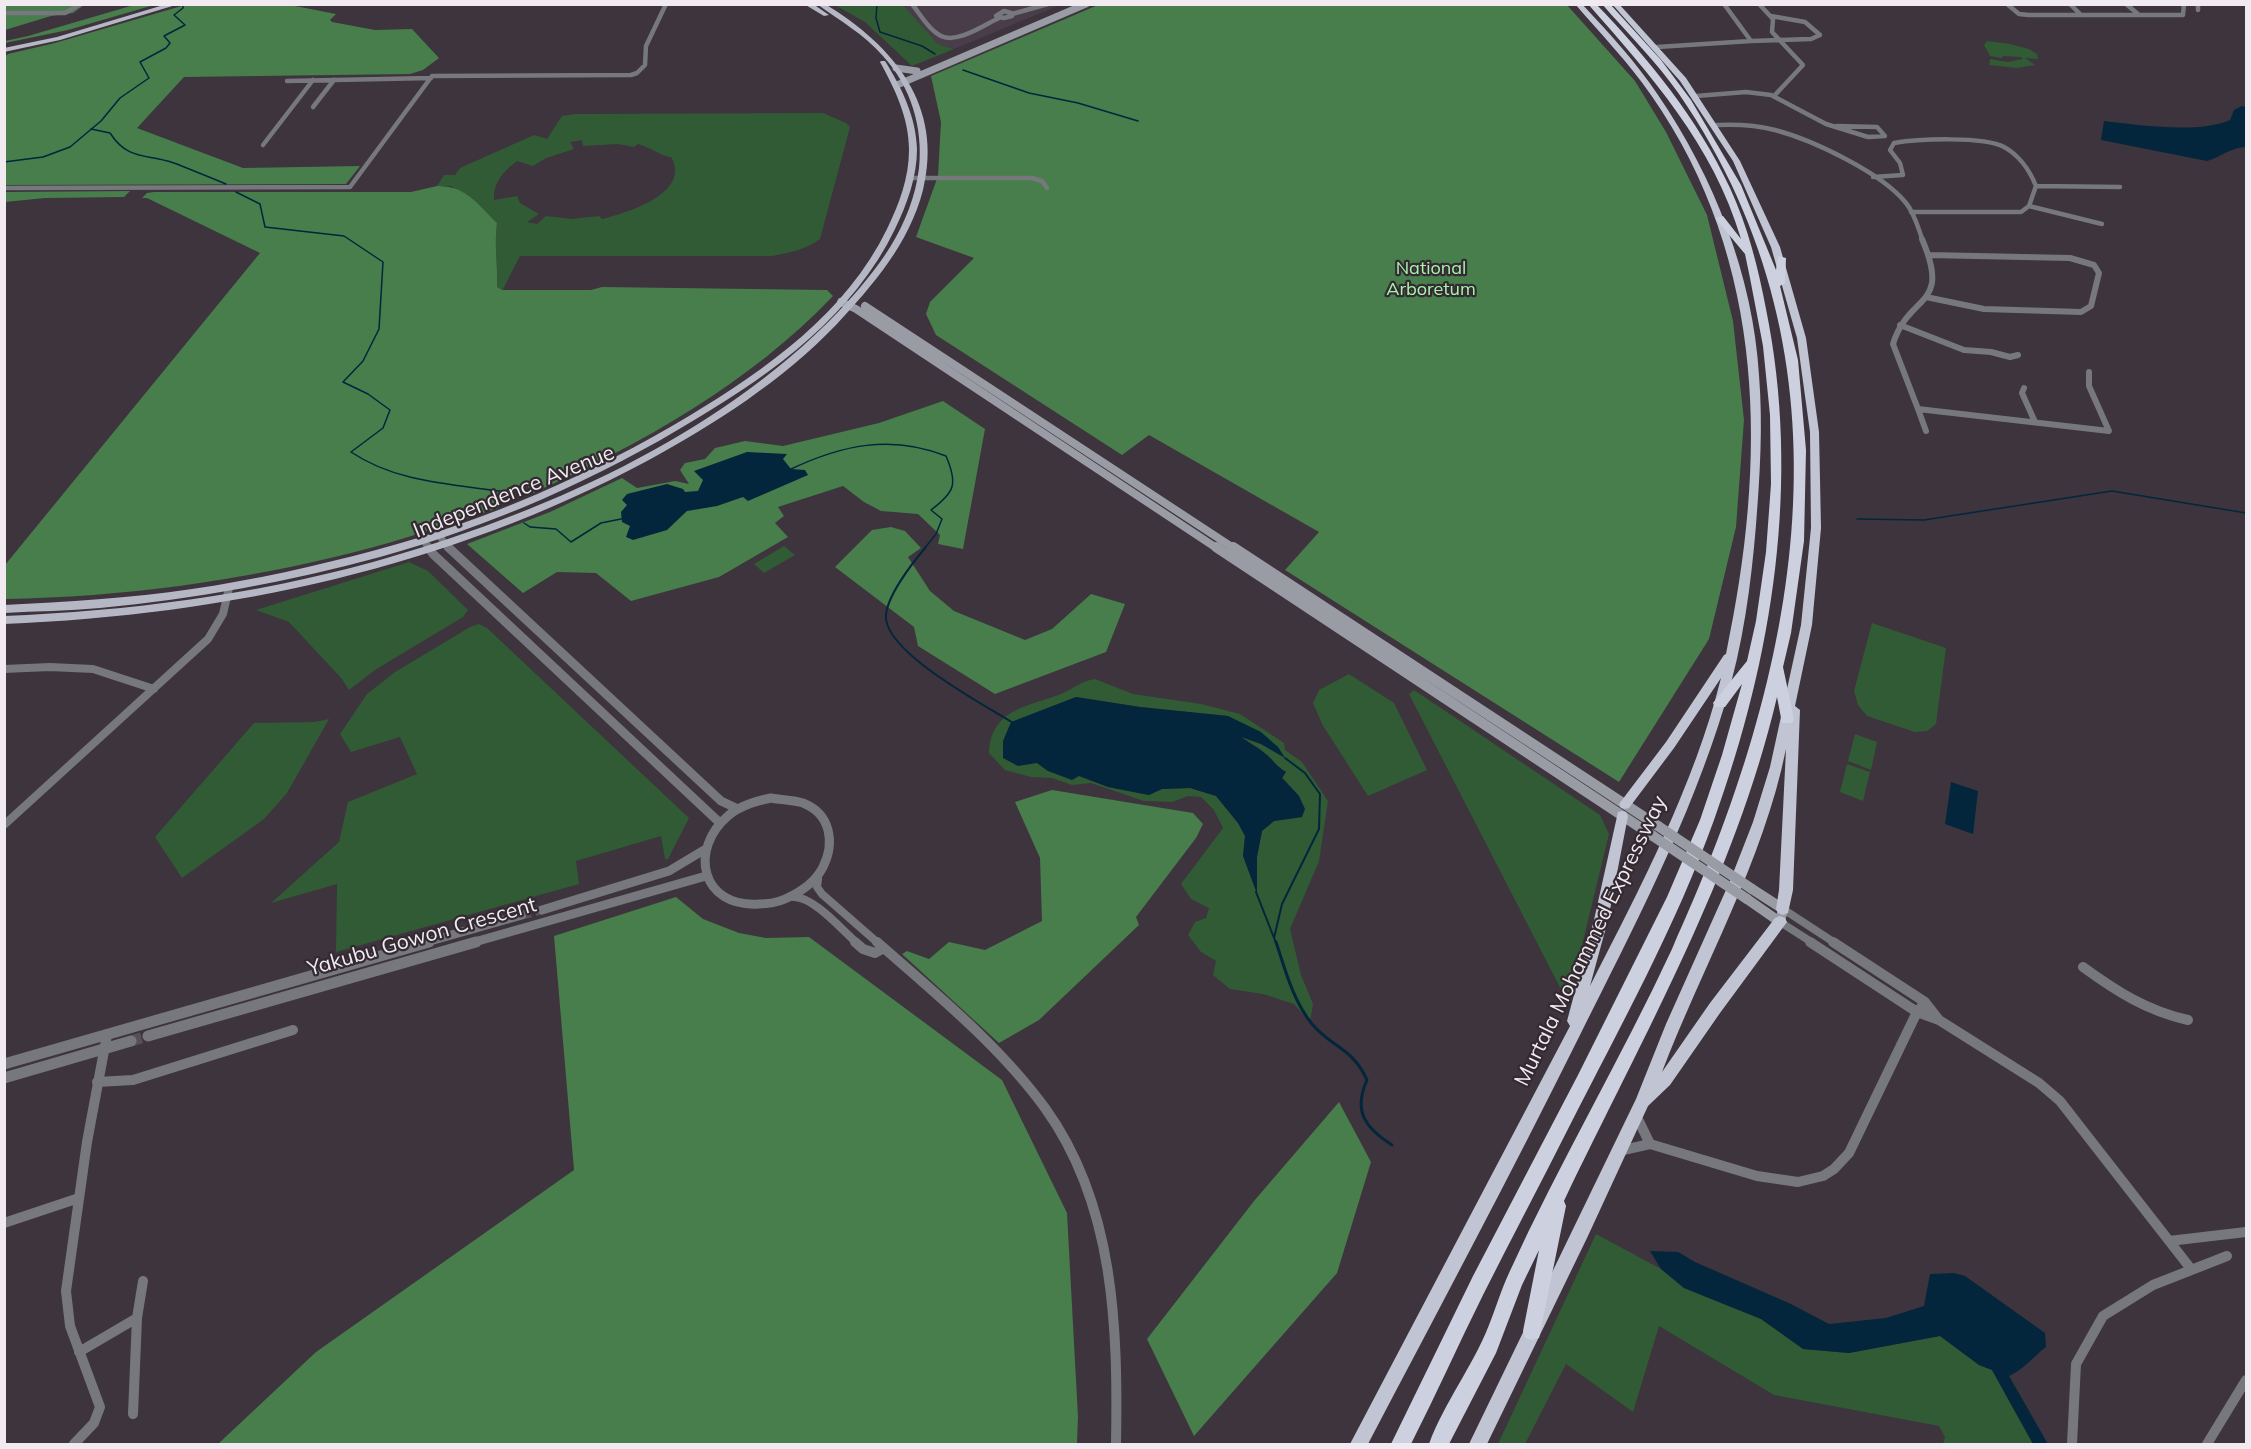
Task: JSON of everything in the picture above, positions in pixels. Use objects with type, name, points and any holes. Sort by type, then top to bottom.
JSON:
[{"type":"highway","name":"Murtala Mohammed Expressway","points":[[1359,1444],[1565,1051],[1664,850],[1720,704],[1746,574],[1758,429],[1746,308],[1720,218],[1677,129],[1651,88],[1578,4]]},
{"type":"highway","points":[[1591,4],[1600,27]]},
{"type":"highway","points":[[1401,1444],[1488,1265],[1529,1190],[1668,913],[1706,822],[1733,745],[1753,661],[1774,540],[1778,492],[1774,385],[1763,309],[1739,218],[1728,194],[1674,100],[1633,47],[1591,4]]},
{"type":"highway","points":[[1478,1444],[1639,1109],[1746,857],[1770,789],[1793,702],[1805,645],[1818,506],[1814,434],[1796,309],[1781,258],[1749,182],[1716,125],[1657,47],[1615,4]]},
{"type":"highway","points":[[1605,5],[1633,22]]},
{"type":"highway","points":[[1439,1444],[1496,1333],[1514,1283],[1647,1019],[1695,913],[1734,818],[1753,757],[1778,661],[1791,605],[1800,535],[1802,479],[1799,408],[1792,352],[1779,294],[1754,220],[1725,160],[1677,86],[1650,52],[1605,5]]},
{"type":"highway","points":[[1720,218],[1751,258]]},
{"type":"highway","points":[[1779,294],[1781,258]]},
{"type":"highway","points":[[1774,385],[1786,389],[1797,388]]},
{"type":"highway","points":[[1776,405],[1777,399],[1782,399],[1799,408]]},
{"type":"highway","points":[[1565,1051],[1601,920],[1623,810],[1730,654]]},
{"type":"highway","points":[[1720,704],[1753,661]]},
{"type":"highway","points":[[1778,661],[1787,719]]},
{"type":"highway","points":[[1639,1109],[1665,1080],[1782,916],[1786,890],[1788,812],[1795,729],[1793,702]]},
{"type":"highway","points":[[1532,1330],[1561,1188]]},
{"type":"main road","points":[[4,49],[40,43],[142,13],[163,4]]},
{"type":"main road","points":[[4,49],[176,4]]},
{"type":"main road","points":[[807,4],[840,24],[864,43],[900,81]]},
{"type":"main road","points":[[820,4],[873,40],[896,68],[900,81]]},
{"type":"main road","points":[[900,81],[917,71],[1075,4]]},
{"type":"main road","points":[[900,81],[1086,4]]},
{"type":"main road","points":[[896,68],[917,71]]},
{"type":"main road","name":"Independence Avenue","points":[[4,620],[125,613],[303,578],[392,554],[429,548],[582,489],[674,442],[726,411],[778,374],[841,317],[878,256],[900,210],[910,178],[914,152],[911,121],[900,81]]},
{"type":"main road","name":"Independence Avenue","points":[[392,554],[423,539],[552,491],[664,435],[766,369],[865,289],[880,272],[899,242],[913,212],[922,178],[925,152],[922,120],[900,81]]},
{"type":"main road","points":[[865,289],[865,311]]},
{"type":"main road","points":[[849,302],[1782,916]]},
{"type":"main road","points":[[841,317],[865,311]]},
{"type":"main road","name":"Independence Avenue","points":[[4,609],[107,604],[227,593]]},
{"type":"street","points":[[4,13],[65,13],[80,4]]},
{"type":"street","points":[[287,81],[431,78],[432,76],[637,74],[645,65],[646,46],[666,4]]},
{"type":"street","points":[[912,4],[939,35],[947,38],[960,36],[998,12],[1006,11],[1012,14]]},
{"type":"street","points":[[1002,4],[1006,11]]},
{"type":"street","points":[[998,12],[1009,18],[1012,14],[1048,4]]},
{"type":"street","points":[[1724,4],[1751,41]]},
{"type":"street","points":[[1759,4],[1773,20],[1771,31],[1803,66],[1774,96]]},
{"type":"street","points":[[2007,4],[2023,15],[2183,15],[2184,4]]},
{"type":"street","points":[[2070,4],[2081,15]]},
{"type":"street","points":[[2126,4],[2138,14]]},
{"type":"street","points":[[1657,47],[1811,39],[1820,35],[1808,24],[1771,16]]},
{"type":"street","points":[[4,188],[350,187],[431,78]]},
{"type":"street","points":[[263,145],[313,80]]},
{"type":"street","points":[[313,107],[334,80]]},
{"type":"street","points":[[1696,96],[1746,92],[1774,96],[1816,120],[1868,137],[1885,136],[1877,127],[1838,126]]},
{"type":"street","points":[[1716,125],[1746,125],[1788,134],[1873,177],[1895,193],[1911,212],[1929,255],[1933,282],[1926,297],[1900,325],[1894,335],[1893,344],[1926,431]]},
{"type":"street","points":[[1873,177],[1903,175],[1899,163],[1890,150],[1894,143],[1909,141],[1987,142],[2007,148],[2026,170],[2036,186],[2030,206]]},
{"type":"street","points":[[910,178],[1032,178],[1042,181],[1047,188]]},
{"type":"street","points":[[2036,186],[2120,187]]},
{"type":"street","points":[[1911,212],[2015,213],[2030,206],[2102,224]]},
{"type":"street","points":[[1926,297],[1966,308],[1989,311],[2081,312],[2091,306],[2099,273],[2094,265],[2070,258],[1929,255]]},
{"type":"street","points":[[1900,325],[1965,350],[1991,352],[2010,357],[2018,355]]},
{"type":"street","points":[[1918,409],[2109,431],[2089,386],[2089,372]]},
{"type":"street","points":[[2025,388],[2022,393],[2035,422]]},
{"type":"street","points":[[438,534],[451,551],[615,706],[721,801],[738,809]]},
{"type":"street","points":[[423,539],[429,548],[720,823]]},
{"type":"street","points":[[4,825],[154,689],[214,631],[223,614],[227,593]]},
{"type":"street","points":[[4,669],[83,668],[104,672],[154,689]]},
{"type":"street","points":[[794,897],[818,879],[829,862],[833,843],[829,826],[819,812],[804,802],[788,798],[771,798],[738,809],[720,823],[710,836],[704,850],[706,876],[713,888],[725,898],[740,904],[767,905],[801,897],[811,902],[863,949],[875,953],[884,948]]},
{"type":"street","points":[[542,910],[669,872],[704,850]]},
{"type":"street","name":"Yakubu Gowon Crescent","points":[[148,1036],[706,876]]},
{"type":"street","points":[[818,879],[817,887],[822,894],[995,1049],[1026,1082],[1051,1116],[1074,1156],[1094,1207],[1107,1262],[1117,1332],[1116,1444]]},
{"type":"street","points":[[4,1064],[522,915]]},
{"type":"street","points":[[1782,916],[1899,985],[1924,1002],[1939,1020]]},
{"type":"street","points":[[1782,916],[1917,1012],[1939,1020],[2049,1091],[2060,1101],[2191,1269]]},
{"type":"street","points":[[2083,967],[2125,997],[2145,1008],[2162,1016],[2188,1020]]},
{"type":"street","points":[[1893,996],[1899,985]]},
{"type":"street","points":[[1619,1151],[1650,1144],[1757,1176],[1785,1181],[1809,1180],[1823,1176],[1834,1169],[1849,1153],[1917,1012],[1924,1002]]},
{"type":"street","points":[[97,1082],[133,1080],[293,1030]]},
{"type":"street","points":[[74,1444],[94,1423],[100,1407],[70,1326],[66,1292],[97,1082],[107,1035]]},
{"type":"street","points":[[4,1078],[131,1041]]},
{"type":"street","points":[[1639,1109],[1650,1144]]},
{"type":"street","points":[[4,1223],[79,1198]]},
{"type":"street","points":[[2169,1241],[2247,1232]]},
{"type":"street","points":[[2072,1444],[2076,1364],[2103,1316],[2133,1296],[2191,1269],[2226,1256]]},
{"type":"street","points":[[133,1414],[137,1318],[143,1281]]},
{"type":"street","points":[[79,1352],[137,1318]]},
{"type":"street","points":[[2207,1444],[2247,1380]]},
{"type":"shaded area","points":[[903,5],[1060,5],[954,49],[938,44]]},
{"type":"green space","points":[[84,5],[73,13],[51,16],[5,30],[5,6]]},
{"type":"green space","points":[[134,5],[154,5],[68,30],[5,43],[5,41]]},
{"type":"green space","points":[[185,5],[290,5],[336,14],[330,20],[332,22],[375,30],[412,29],[439,58],[423,70],[410,74],[184,77],[137,128],[243,168],[360,166],[346,184],[5,185],[4,57],[8,54],[55,43]]},
{"type":"green space","points":[[835,5],[903,5],[938,44],[954,49],[912,66],[865,22]]},
{"type":"green space","name":"National Arboretum","points":[[1098,5],[1567,5],[1635,81],[1666,132],[1707,215],[1733,321],[1744,420],[1736,527],[1709,639],[1619,782],[1285,570],[1319,532],[1149,435],[1122,455],[936,335],[926,314],[930,302],[974,258],[916,237],[938,176],[941,122],[931,76]]},
{"type":"green space","points":[[1987,41],[2029,49],[2037,54],[2038,59],[2025,58],[2035,65],[2017,68],[1989,65],[1990,59],[2007,62],[2023,59],[2021,57],[1990,56],[1984,45]]},
{"type":"green space","points":[[823,113],[850,127],[820,239],[810,245],[772,256],[520,256],[502,291],[497,287],[497,223],[451,186],[437,186],[444,175],[455,175],[460,168],[534,135],[547,139],[562,116],[576,114]],"holes":[[[582,140],[583,146],[618,144],[634,147],[638,144],[642,145],[671,157],[675,170],[673,181],[654,199],[626,212],[602,219],[599,216],[571,219],[546,216],[537,224],[527,222],[539,214],[520,203],[517,196],[494,200],[495,188],[500,178],[517,161],[533,166],[546,158],[574,149],[570,142]]]},
{"type":"green space","points":[[437,186],[456,189],[471,197],[497,223],[497,287],[502,290],[591,290],[602,287],[827,290],[833,296],[801,328],[766,357],[693,409],[614,454],[533,493],[525,483],[493,497],[498,508],[373,547],[269,571],[137,591],[5,599],[5,565],[260,253],[147,198],[142,198],[147,193],[411,192]]},
{"type":"green space","points":[[130,191],[124,197],[45,198],[5,202],[5,192]]},
{"type":"green space","points":[[943,401],[985,429],[963,549],[938,544],[940,535],[918,514],[881,511],[864,502],[843,486],[778,507],[784,516],[775,523],[788,537],[719,577],[631,601],[596,573],[557,572],[523,593],[467,544],[550,512],[622,478],[637,488],[675,481],[689,484],[680,470],[685,463],[705,459],[715,448],[745,441],[783,446],[879,423]]},
{"type":"green space","points":[[891,527],[905,531],[921,548],[908,557],[930,591],[954,611],[1025,640],[1052,629],[1091,594],[1125,604],[1106,652],[995,694],[918,646],[914,627],[835,567],[872,530]]},
{"type":"green space","points":[[784,546],[795,555],[764,573],[754,564]]},
{"type":"green space","points":[[409,562],[428,571],[468,610],[463,617],[375,670],[349,690],[342,679],[289,622],[256,610]]},
{"type":"green space","points":[[1872,623],[1946,648],[1936,724],[1927,731],[1915,732],[1867,716],[1858,705],[1854,691]]},
{"type":"green space","points":[[479,624],[487,628],[689,818],[668,859],[665,859],[661,836],[576,861],[579,884],[336,952],[337,884],[271,903],[339,842],[348,802],[417,774],[400,737],[351,752],[340,734],[367,694],[395,672],[470,627]]},
{"type":"green space","points":[[1349,674],[1394,703],[1427,770],[1368,796],[1322,724],[1313,703],[1319,690]]},
{"type":"green space","points":[[1095,679],[1133,694],[1201,704],[1240,714],[1284,743],[1285,750],[1302,762],[1328,801],[1319,861],[1290,929],[1301,975],[1313,1004],[1310,1022],[1294,1004],[1263,994],[1230,989],[1213,975],[1216,961],[1201,952],[1188,935],[1195,922],[1206,918],[1209,908],[1191,899],[1181,884],[1223,828],[1214,810],[1201,797],[1188,796],[1172,802],[1144,801],[1091,783],[1072,785],[1052,778],[1031,777],[1005,770],[989,753],[991,738],[996,727],[1004,718],[1024,707],[1061,694]],"holes":[[[1076,697],[1140,707],[1228,716],[1278,747],[1284,757],[1261,744],[1237,735],[1260,749],[1286,772],[1282,777],[1299,796],[1302,817],[1274,821],[1262,831],[1257,857],[1257,892],[1243,856],[1245,836],[1238,823],[1216,796],[1190,788],[1162,789],[1149,795],[1108,787],[1079,776],[1048,771],[1037,763],[1011,723]]]},
{"type":"green space","points":[[1414,690],[1600,815],[1609,834],[1568,1003],[1409,694]]},
{"type":"green space","points":[[329,719],[287,793],[264,819],[182,878],[155,837],[254,723],[315,722]]},
{"type":"green space","points":[[1855,734],[1877,742],[1871,770],[1848,761]]},
{"type":"green space","points":[[1847,764],[1870,772],[1863,801],[1840,792]]},
{"type":"green space","points":[[1052,790],[1193,813],[1203,824],[1196,838],[1136,917],[1139,925],[1039,1020],[999,1043],[902,954],[907,951],[929,959],[949,942],[985,950],[1042,921],[1040,858],[1015,802]]},
{"type":"green space","points":[[676,897],[703,919],[739,933],[766,938],[809,937],[1002,1080],[1067,1213],[1078,1417],[1077,1444],[218,1444],[316,1352],[574,1170],[554,936]]},
{"type":"green space","points":[[1339,1102],[1371,1162],[1337,1273],[1194,1436],[1147,1339],[1254,1201]]},
{"type":"green space","points":[[1596,1234],[1661,1269],[1684,1288],[1761,1319],[1804,1349],[1849,1353],[1940,1336],[1979,1365],[1992,1370],[2033,1444],[1943,1444],[1945,1437],[1939,1426],[1774,1395],[1659,1326],[1633,1412],[1566,1364],[1525,1444],[1498,1444]]},
{"type":"water","points":[[2242,106],[2246,107],[2246,147],[2207,161],[2101,140],[2104,121],[2168,127],[2202,127],[2230,120],[2234,110]]},
{"type":"water","points":[[747,452],[787,454],[783,459],[791,469],[805,470],[808,475],[748,501],[743,497],[717,506],[687,511],[667,530],[633,540],[626,537],[630,526],[622,522],[621,512],[627,505],[622,500],[627,494],[667,484],[683,489],[685,492],[698,491],[703,480],[694,471]]},
{"type":"water","points":[[1076,697],[1140,707],[1228,716],[1261,732],[1278,747],[1285,758],[1261,744],[1241,737],[1264,752],[1286,772],[1282,778],[1299,796],[1305,809],[1302,817],[1274,821],[1262,831],[1257,857],[1257,894],[1243,856],[1245,836],[1238,823],[1216,796],[1190,788],[1162,789],[1149,795],[1108,787],[1079,776],[1072,780],[1048,771],[1037,763],[1018,766],[1003,758],[1003,741],[1011,722]]},
{"type":"water","points":[[1951,782],[1978,791],[1973,834],[1945,824]]},
{"type":"water","points":[[1650,1251],[1678,1252],[1829,1324],[1886,1318],[1924,1306],[1930,1274],[1954,1273],[1965,1276],[2045,1333],[2046,1347],[2009,1376],[2048,1444],[2033,1444],[1992,1370],[1979,1365],[1940,1336],[1849,1353],[1803,1349],[1761,1319],[1684,1288],[1661,1269]]},
{"type":"waterway","points":[[877,4],[876,18],[880,32],[922,46],[935,54]]},
{"type":"waterway","points":[[91,129],[120,98],[149,78],[140,62],[166,48],[170,43],[164,36],[185,25],[174,15],[183,8],[183,5]]},
{"type":"waterway","points":[[963,70],[1029,93],[1078,103],[1138,121]]},
{"type":"waterway","points":[[4,162],[43,157],[70,147],[91,129]]},
{"type":"waterway","points":[[91,129],[110,133],[124,149],[131,153],[174,163],[226,184]]},
{"type":"waterway","points":[[236,192],[260,204],[265,227],[344,236],[383,262],[379,329],[363,361],[343,382],[368,394],[390,410],[383,428],[351,452],[387,470],[406,476],[506,492]]},
{"type":"waterway","points":[[789,470],[828,454],[866,445],[906,445],[946,456],[952,474],[952,487],[945,498],[931,510],[942,519],[936,534],[924,549]]},
{"type":"waterway","points":[[1857,519],[1924,520],[2112,491],[2246,513]]},
{"type":"waterway","points":[[524,523],[530,527],[556,529],[571,542],[601,523],[626,518]]},
{"type":"waterway","points":[[926,547],[894,591],[886,619],[891,633],[920,663],[1013,723]]},
{"type":"waterway","points":[[1274,938],[1282,904],[1319,829],[1320,794],[1305,773],[1285,758]]},
{"type":"waterway","points":[[1256,892],[1274,938]]},
{"type":"waterway","points":[[1274,938],[1276,943]]},
{"type":"waterway","points":[[1276,942],[1290,984],[1305,1015],[1319,1032],[1348,1054],[1361,1069],[1367,1080],[1361,1101],[1364,1118],[1375,1132],[1392,1145]]},
{"type":"tunnel","points":[[522,915],[542,910]]},
{"type":"tunnel","points":[[131,1041],[148,1036]]}]
